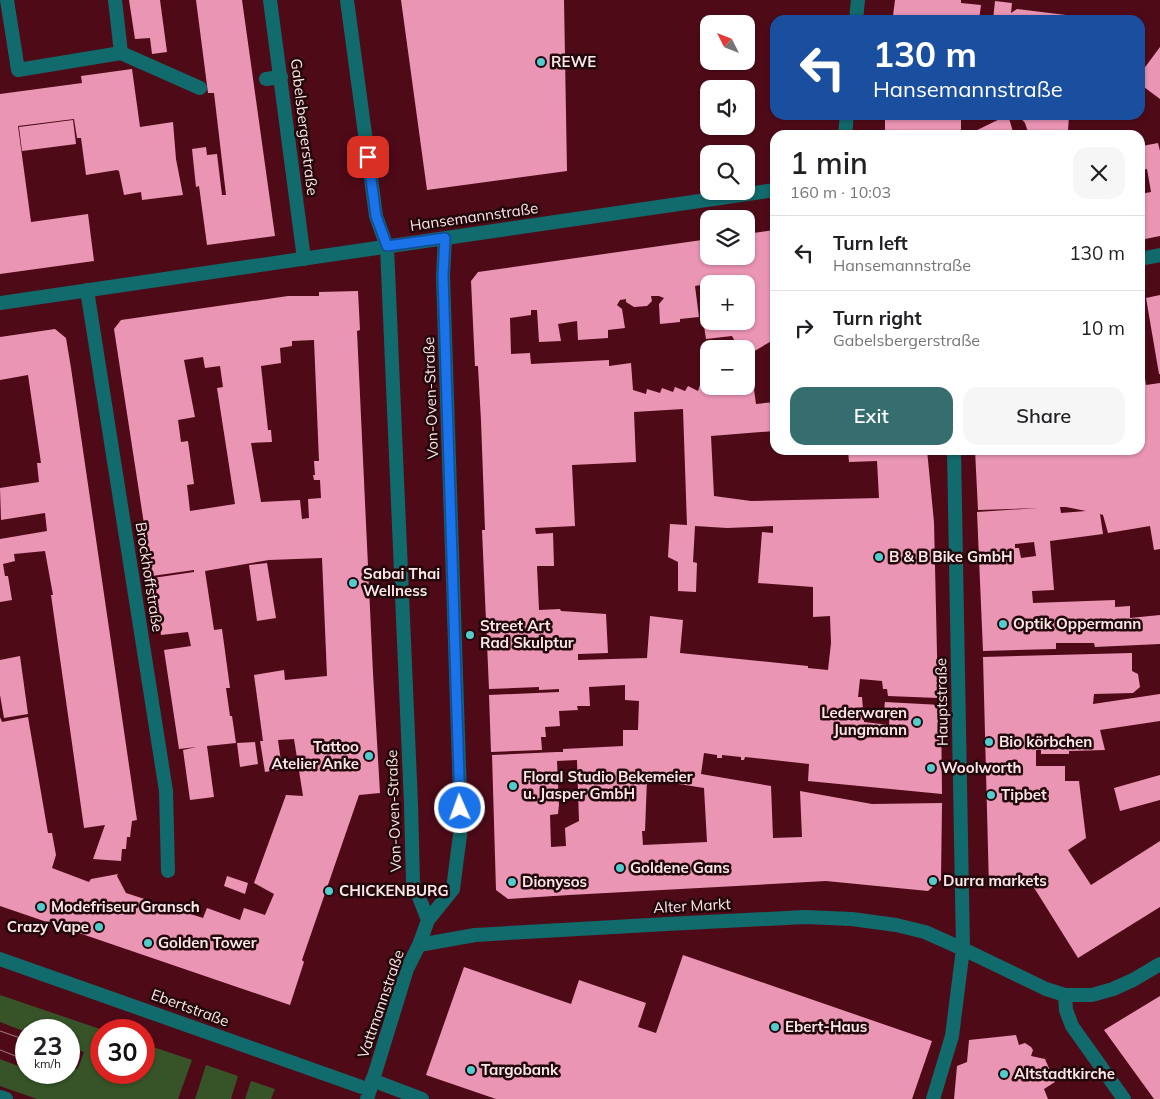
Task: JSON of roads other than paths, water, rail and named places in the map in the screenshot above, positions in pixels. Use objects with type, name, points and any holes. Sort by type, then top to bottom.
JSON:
[{"type":"street","points":[[7,0],[18,70],[121,53],[200,88]]},
{"type":"street","points":[[115,0],[121,53]]},
{"type":"street","name":"Gabelsbergerstraße","points":[[270,0],[304,258]]},
{"type":"street","points":[[347,0],[376,216],[387,246]]},
{"type":"street","points":[[856,15],[858,0]]},
{"type":"street","points":[[266,79],[281,77]]},
{"type":"street","name":"Hansemannstraße","points":[[0,303],[770,191]]},
{"type":"street","name":"Von-Oven-Straße","points":[[428,920],[453,888],[461,827],[443,276],[445,238]]},
{"type":"street","name":"Von-Oven-Straße","points":[[387,246],[411,794],[413,882],[428,920]]},
{"type":"street","points":[[1145,258],[1160,255]]},
{"type":"street","name":"Brockhoffstraße","points":[[87,290],[166,791],[168,871]]},
{"type":"street","name":"Hauptstraße","points":[[933,1099],[952,1036],[963,949],[954,455]]},
{"type":"street","name":"Alter Markt","points":[[419,945],[475,935],[805,918],[852,919],[896,925],[925,932],[1046,989],[1065,995],[1092,995],[1113,989],[1160,964]]},
{"type":"street","name":"Vattmannstraße","points":[[369,1090],[406,969],[419,945],[428,920]]},
{"type":"street","name":"Ebertstraße","points":[[0,959],[369,1090],[422,1099]]},
{"type":"street","points":[[1065,995],[1066,1010],[1072,1026],[1124,1099]]},
{"type":"street","points":[[0,1097],[6,1099]]},
{"type":"tram line","points":[[0,1031],[15,1036]]},
{"type":"tram line","points":[[0,1050],[15,1056]]},
{"type":"place","name":"REWE","points":[[541,62]]},
{"type":"place","name":"B & B Bike GmbH","points":[[879,557]]},
{"type":"place","name":"Sabai Thai Wellness","points":[[353,583]]},
{"type":"place","name":"Optik Oppermann","points":[[1003,624]]},
{"type":"place","name":"Street Art Rad Skulptur","points":[[470,635]]},
{"type":"place","name":"Lederwaren Jungmann","points":[[917,722]]},
{"type":"place","name":"Bio körbchen","points":[[989,742]]},
{"type":"place","name":"Tattoo Atelier Anke","points":[[369,756]]},
{"type":"place","name":"Woolworth","points":[[931,768]]},
{"type":"place","name":"Floral Studio Bekemeier u. Jasper GmbH","points":[[513,786]]},
{"type":"place","name":"Tipbet","points":[[991,795]]},
{"type":"place","name":"Goldene Gans","points":[[620,868]]},
{"type":"place","name":"Durra markets","points":[[933,881]]},
{"type":"place","name":"Dionysos","points":[[512,882]]},
{"type":"place","name":"CHICKENBURG","points":[[329,891]]},
{"type":"place","name":"Modefriseur Gransch","points":[[41,907]]},
{"type":"place","name":"Crazy Vape","points":[[99,927]]},
{"type":"place","name":"Golden Tower","points":[[148,943]]},
{"type":"place","name":"Ebert-Haus","points":[[775,1027]]},
{"type":"place","name":"Targobank","points":[[471,1070]]},
{"type":"place","name":"Altstadtkirche","points":[[1004,1074]]}]
